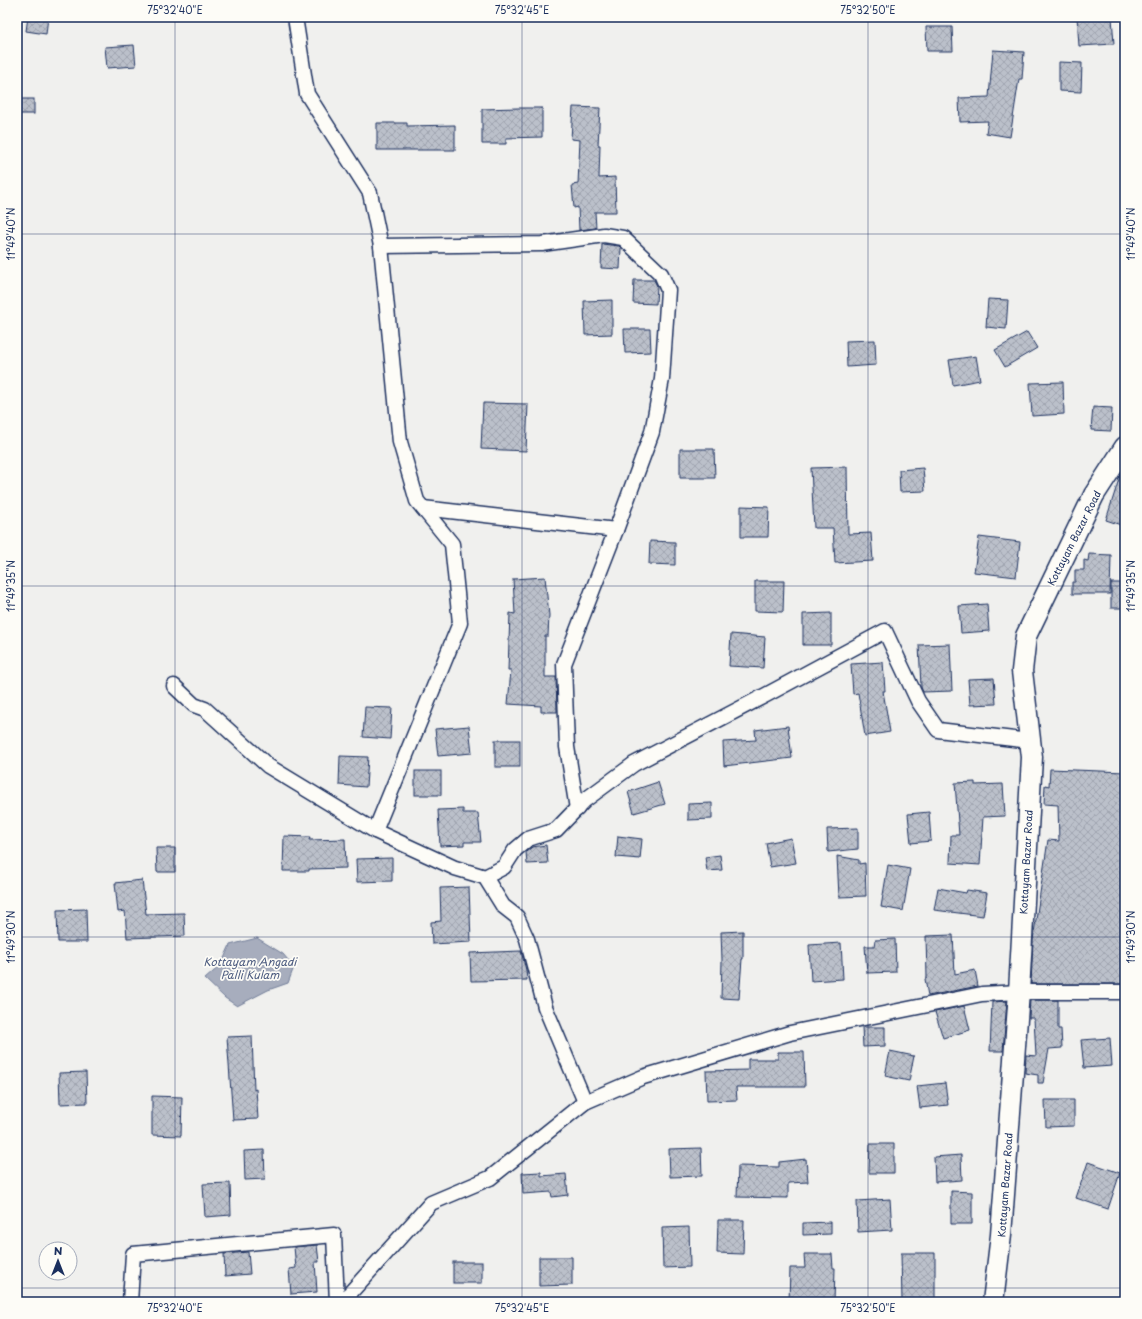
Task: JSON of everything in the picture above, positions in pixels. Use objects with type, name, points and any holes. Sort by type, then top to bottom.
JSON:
[{"type":"main road","name":"Kottayam Bazar Road","points":[[993,1302],[1001,1235],[1019,992],[1032,757],[1022,671],[1026,636],[1094,495],[1125,447]]},
{"type":"street","points":[[295,17],[307,94],[370,193],[381,246],[400,442],[417,501],[452,544],[460,623],[375,831]]},
{"type":"street","points":[[381,246],[542,244],[604,235],[623,238],[661,274],[668,290],[662,379],[652,432],[564,664],[567,747],[577,809]]},
{"type":"street","points":[[423,508],[616,530]]},
{"type":"street","points":[[484,877],[504,867],[515,850],[528,839],[556,830],[577,809],[634,764],[885,631],[918,701],[938,730],[1030,741]]},
{"type":"street","points":[[174,686],[194,705],[205,709],[268,766],[375,831],[455,868],[484,877],[503,906],[517,917],[527,939],[545,1007],[586,1102]]},
{"type":"street","points":[[342,1302],[431,1203],[490,1178],[586,1102],[643,1076],[790,1033],[982,994],[1019,992],[1125,992]]},
{"type":"street","points":[[130,1302],[133,1254],[334,1235],[337,1302]]},
{"type":"water","name":"Kottayam Angadi Palli Kulam","points":[[257,938],[283,954],[294,967],[288,983],[268,990],[237,1006],[225,998],[205,979],[221,965],[230,945]]},
{"type":"building","points":[[28,17],[48,17],[46,34],[26,31]]},
{"type":"building","points":[[1077,17],[1112,17],[1114,44],[1079,46]]},
{"type":"building","points":[[926,27],[952,27],[953,51],[927,51]]},
{"type":"building","points":[[134,45],[136,66],[107,68],[105,47]]},
{"type":"building","points":[[993,50],[1024,52],[1022,79],[1019,79],[1010,137],[986,133],[988,121],[960,122],[959,98],[989,97]]},
{"type":"building","points":[[1059,62],[1082,63],[1081,92],[1059,91]]},
{"type":"building","points":[[17,99],[34,99],[34,114],[17,114]]},
{"type":"building","points":[[573,107],[600,108],[598,145],[600,145],[599,178],[615,177],[616,212],[595,212],[596,228],[579,230],[578,207],[574,208],[572,185],[578,184],[580,140],[571,139]]},
{"type":"building","points":[[542,108],[542,137],[506,138],[506,144],[482,144],[482,109]]},
{"type":"building","points":[[377,123],[407,123],[407,126],[455,125],[455,150],[377,150]]},
{"type":"building","points":[[602,244],[619,246],[621,248],[620,269],[601,268]]},
{"type":"building","points":[[634,280],[654,280],[657,286],[656,304],[633,303]]},
{"type":"building","points":[[988,299],[1008,300],[1006,329],[986,327]]},
{"type":"building","points":[[612,300],[612,334],[585,335],[584,301]]},
{"type":"building","points":[[624,329],[650,329],[651,352],[625,353]]},
{"type":"building","points":[[1027,332],[1037,348],[1005,367],[995,350]]},
{"type":"building","points":[[875,340],[876,365],[847,367],[846,341]]},
{"type":"building","points":[[976,356],[980,380],[953,385],[949,360]]},
{"type":"building","points":[[1063,382],[1064,414],[1032,416],[1030,383]]},
{"type":"building","points":[[483,403],[528,404],[526,451],[481,449]]},
{"type":"building","points":[[1093,407],[1112,408],[1111,431],[1091,430]]},
{"type":"building","points":[[680,449],[714,449],[715,478],[680,478]]},
{"type":"building","points":[[847,467],[848,534],[871,533],[873,561],[835,563],[833,528],[814,528],[811,468]]},
{"type":"building","points":[[923,468],[925,491],[900,492],[899,470]]},
{"type":"building","points":[[1125,469],[1125,513],[1121,525],[1106,520],[1120,476]]},
{"type":"building","points":[[741,506],[769,507],[768,537],[741,537]]},
{"type":"building","points":[[979,537],[1020,542],[1016,577],[974,572]]},
{"type":"building","points":[[650,541],[675,542],[675,565],[649,564]]},
{"type":"building","points":[[1089,554],[1111,555],[1110,594],[1072,594],[1072,582],[1075,582],[1075,570],[1084,570],[1084,560],[1088,561]]},
{"type":"building","points":[[545,577],[549,615],[548,636],[545,636],[545,677],[556,677],[557,712],[541,712],[541,706],[508,704],[511,670],[508,670],[510,613],[515,614],[513,579]]},
{"type":"building","points":[[755,581],[784,581],[783,612],[755,611]]},
{"type":"building","points":[[1111,583],[1125,583],[1125,608],[1111,608]]},
{"type":"building","points":[[987,604],[989,631],[961,633],[959,606]]},
{"type":"building","points":[[831,613],[831,645],[803,645],[803,614]]},
{"type":"building","points":[[731,634],[765,637],[763,668],[729,666]]},
{"type":"building","points":[[950,644],[952,691],[923,692],[921,687],[919,645]]},
{"type":"building","points":[[883,662],[885,691],[883,691],[890,732],[865,736],[858,693],[853,694],[851,664]]},
{"type":"building","points":[[994,678],[996,704],[970,705],[968,679]]},
{"type":"building","points":[[365,707],[392,708],[390,739],[363,737]]},
{"type":"building","points":[[469,726],[472,753],[438,756],[435,729]]},
{"type":"building","points":[[788,726],[792,758],[724,766],[723,742],[756,740],[755,730]]},
{"type":"building","points":[[495,740],[520,740],[520,767],[495,767]]},
{"type":"building","points":[[340,756],[368,757],[366,787],[339,785]]},
{"type":"building","points":[[1050,769],[1125,772],[1125,984],[1031,984],[1033,940],[1048,840],[1059,841],[1058,805],[1044,804],[1045,785],[1049,786]]},
{"type":"building","points":[[415,771],[441,771],[441,795],[415,795]]},
{"type":"building","points":[[658,782],[665,804],[634,813],[628,792]]},
{"type":"building","points":[[975,782],[975,785],[1003,784],[1005,816],[983,817],[980,865],[950,863],[951,835],[959,835],[955,783]]},
{"type":"building","points":[[712,803],[712,819],[688,820],[688,804]]},
{"type":"building","points":[[463,809],[463,813],[478,813],[481,842],[464,842],[464,845],[440,846],[438,810]]},
{"type":"building","points":[[929,812],[931,841],[911,843],[908,814]]},
{"type":"building","points":[[858,828],[858,849],[828,852],[827,829]]},
{"type":"building","points":[[284,836],[310,837],[309,840],[345,839],[346,868],[309,869],[309,871],[283,871]]},
{"type":"building","points":[[618,836],[642,839],[640,859],[616,857]]},
{"type":"building","points":[[791,838],[796,863],[770,867],[766,843]]},
{"type":"building","points":[[546,845],[548,863],[527,864],[526,852],[532,847]]},
{"type":"building","points":[[156,848],[175,848],[175,872],[157,872]]},
{"type":"building","points":[[720,855],[722,870],[707,871],[705,857]]},
{"type":"building","points":[[837,856],[859,860],[859,864],[865,863],[866,896],[839,897]]},
{"type":"building","points":[[392,858],[392,881],[357,882],[356,859]]},
{"type":"building","points":[[888,865],[910,869],[903,911],[881,907]]},
{"type":"building","points":[[142,880],[146,914],[184,913],[185,936],[127,938],[125,911],[118,912],[115,883]]},
{"type":"building","points":[[469,887],[471,942],[432,944],[431,922],[441,921],[440,888]]},
{"type":"building","points":[[938,888],[966,893],[967,890],[987,893],[983,916],[934,910]]},
{"type":"building","points":[[86,909],[87,942],[58,942],[57,910]]},
{"type":"building","points":[[743,931],[743,959],[739,999],[721,998],[721,932]]},
{"type":"building","points":[[953,935],[955,974],[975,970],[978,986],[928,996],[925,979],[927,978],[926,936]]},
{"type":"building","points":[[895,939],[896,972],[867,973],[865,946],[874,946],[875,940]]},
{"type":"building","points":[[841,943],[843,979],[811,981],[809,945]]},
{"type":"building","points":[[521,951],[527,980],[471,981],[470,953]]},
{"type":"building","points":[[1030,1000],[1058,1000],[1058,1029],[1061,1029],[1062,1048],[1049,1049],[1043,1083],[1038,1083],[1038,1075],[1025,1073],[1026,1055],[1036,1056],[1034,1018],[1029,1018]]},
{"type":"building","points":[[1007,1001],[1003,1051],[990,1051],[992,1002]]},
{"type":"building","points":[[964,1006],[970,1030],[943,1038],[935,1012]]},
{"type":"building","points":[[862,1027],[885,1027],[885,1046],[863,1047]]},
{"type":"building","points":[[252,1036],[254,1090],[256,1089],[258,1119],[233,1120],[227,1037]]},
{"type":"building","points":[[1110,1038],[1112,1066],[1084,1068],[1081,1040]]},
{"type":"building","points":[[890,1051],[914,1056],[909,1081],[885,1076]]},
{"type":"building","points":[[778,1052],[804,1052],[805,1087],[736,1087],[737,1100],[707,1101],[706,1071],[748,1070],[748,1059],[778,1059]]},
{"type":"building","points":[[86,1072],[87,1103],[60,1104],[59,1073]]},
{"type":"building","points":[[945,1083],[948,1105],[920,1108],[917,1086]]},
{"type":"building","points":[[152,1096],[182,1097],[181,1136],[152,1135]]},
{"type":"building","points":[[1045,1100],[1074,1100],[1074,1126],[1046,1127]]},
{"type":"building","points":[[870,1144],[894,1144],[894,1173],[869,1173]]},
{"type":"building","points":[[701,1148],[702,1176],[670,1177],[669,1149]]},
{"type":"building","points":[[264,1150],[265,1179],[245,1180],[244,1151]]},
{"type":"building","points":[[961,1155],[962,1180],[935,1182],[934,1157]]},
{"type":"building","points":[[806,1159],[808,1182],[788,1183],[788,1198],[737,1197],[738,1166],[779,1167],[779,1162]]},
{"type":"building","points":[[1088,1162],[1120,1173],[1108,1209],[1076,1198]]},
{"type":"building","points":[[541,1172],[541,1176],[566,1174],[568,1195],[552,1197],[551,1192],[523,1194],[522,1173]]},
{"type":"building","points":[[230,1183],[231,1215],[205,1217],[203,1184]]},
{"type":"building","points":[[951,1191],[972,1192],[972,1224],[951,1224]]},
{"type":"building","points":[[890,1199],[892,1230],[858,1232],[857,1201]]},
{"type":"building","points":[[718,1220],[744,1220],[743,1254],[717,1253]]},
{"type":"building","points":[[831,1222],[831,1234],[803,1235],[803,1223]]},
{"type":"building","points":[[689,1227],[690,1267],[663,1268],[662,1228]]},
{"type":"building","points":[[317,1245],[319,1262],[315,1262],[317,1292],[291,1294],[289,1269],[296,1268],[294,1247]]},
{"type":"building","points":[[248,1252],[250,1274],[225,1276],[224,1254]]},
{"type":"building","points":[[901,1253],[935,1253],[935,1302],[902,1302]]},
{"type":"building","points":[[804,1254],[832,1254],[833,1268],[835,1268],[834,1302],[789,1302],[790,1268],[805,1268]]},
{"type":"building","points":[[539,1257],[572,1257],[572,1285],[539,1286]]},
{"type":"building","points":[[453,1262],[482,1262],[482,1283],[453,1283]]}]
